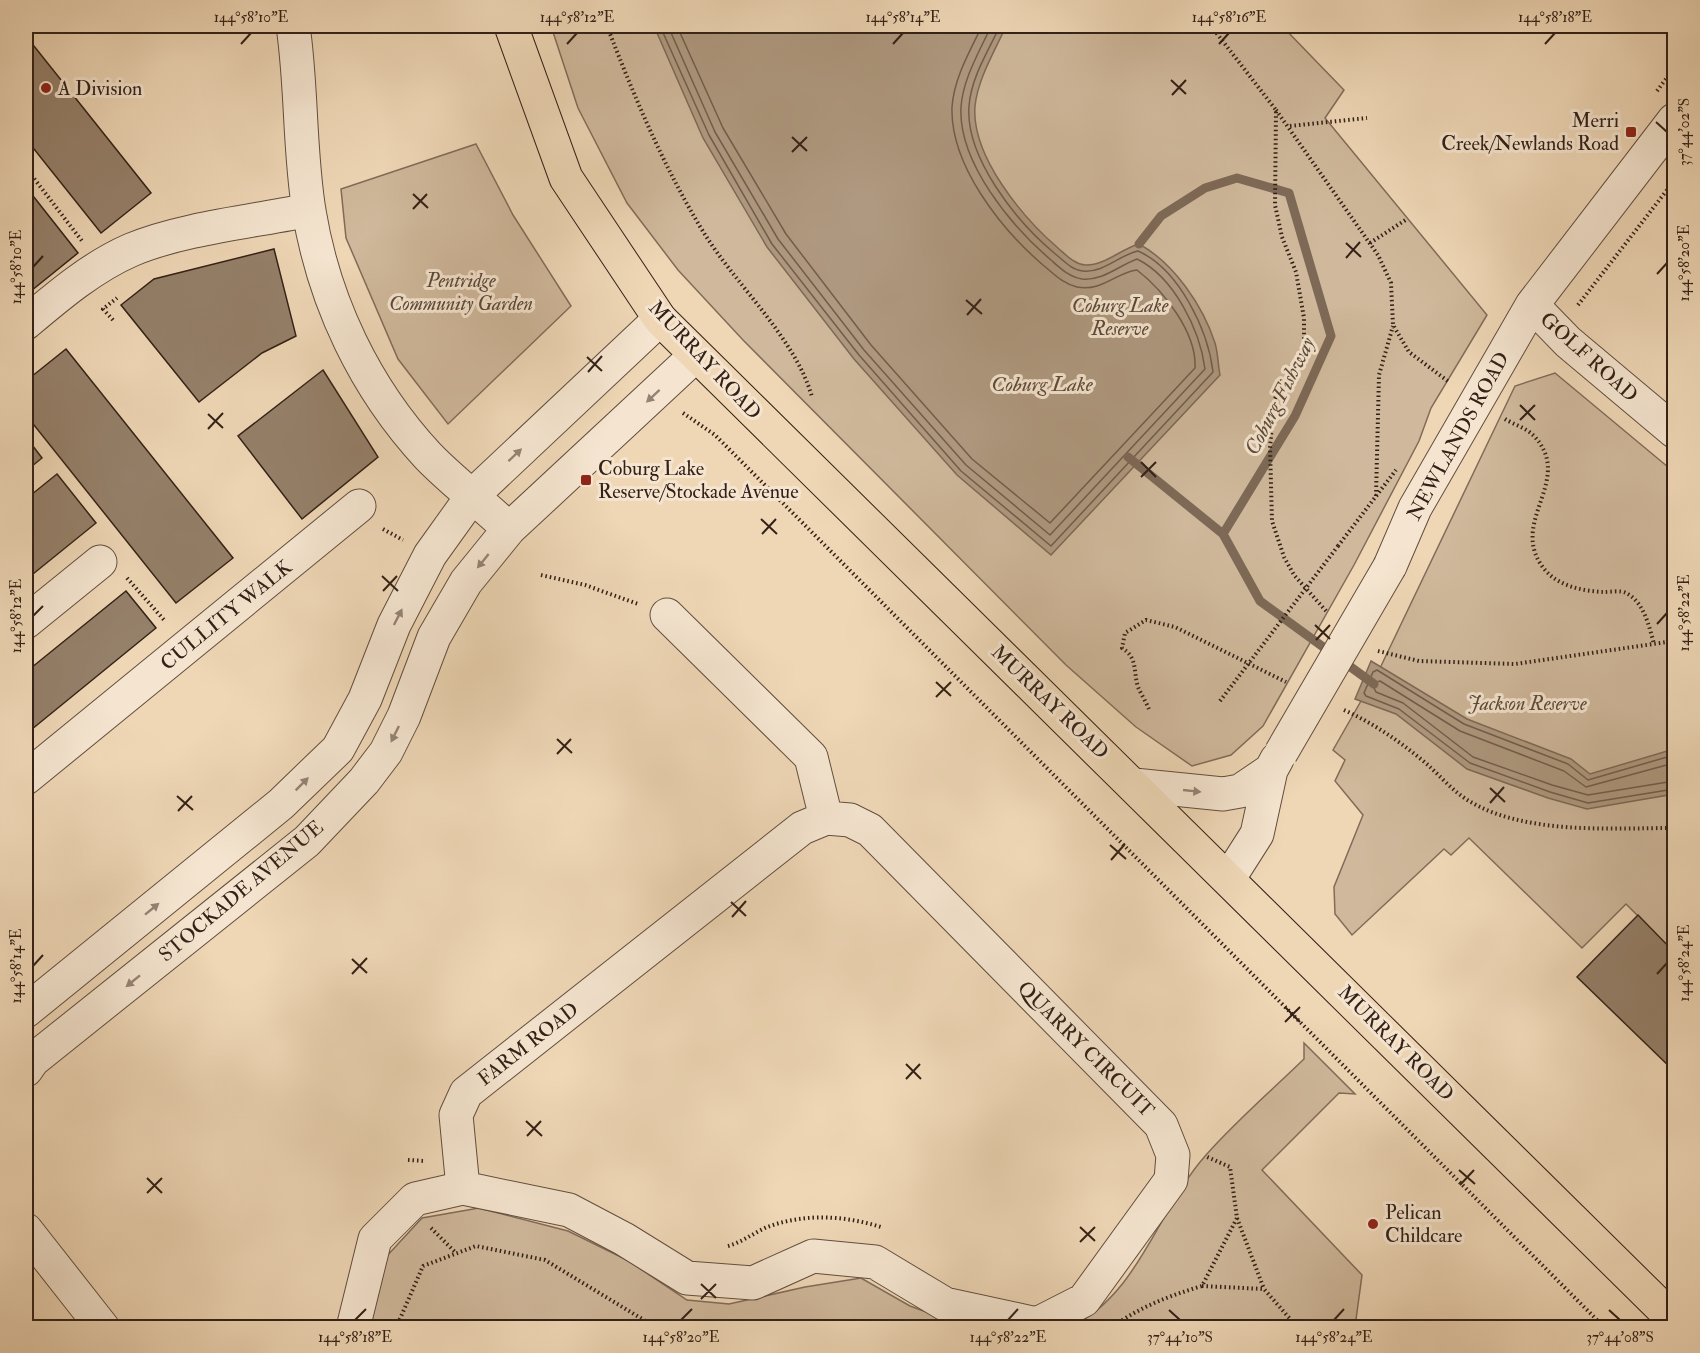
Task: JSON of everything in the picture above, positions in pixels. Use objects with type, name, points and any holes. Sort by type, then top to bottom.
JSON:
[{"type":"main road","name":"MURRAY ROAD","points":[[511,26],[566,178],[660,319],[695,356],[1229,878],[1674,1320]]},
{"type":"street","points":[[293,26],[309,210],[330,293],[346,337],[381,396],[428,456],[509,529]]},
{"type":"street","name":"NEWLANDS ROAD","points":[[1229,878],[1257,834],[1276,762],[1390,566],[1415,508],[1532,305],[1674,120]]},
{"type":"street","points":[[26,323],[90,274],[130,250],[168,238],[309,210]]},
{"type":"street","name":"GOLF ROAD","points":[[1532,305],[1568,342],[1674,431]]},
{"type":"street","name":"STOCKADE AVENUE","points":[[26,1011],[281,804],[338,748],[365,699],[394,625],[430,555],[473,495],[660,319]]},
{"type":"street","name":"STOCKADE AVENUE","points":[[26,1070],[33,1060],[307,840],[364,781],[386,752],[404,716],[434,637],[466,582],[509,529],[695,356]]},
{"type":"street","name":"CULLITY WALK","points":[[26,778],[359,506]]},
{"type":"street","points":[[26,622],[100,562]]},
{"type":"street","points":[[667,615],[811,757],[826,818]]},
{"type":"street","name":"NEWLANDS ROAD","points":[[1134,785],[1222,794],[1240,791],[1276,762]]},
{"type":"street","name":"QUARRY CIRCUIT","points":[[826,818],[850,820],[870,831],[1161,1125],[1173,1155]]},
{"type":"street","name":"FARM ROAD","points":[[463,1188],[456,1115],[466,1093],[802,828],[826,818]]},
{"type":"street","points":[[353,1328],[375,1239],[415,1198],[463,1188],[569,1210],[624,1239],[687,1278],[753,1282],[813,1256],[875,1262],[945,1304],[1037,1324],[1084,1300],[1171,1180],[1173,1155]]},
{"type":"street","points":[[26,1230],[103,1328]]},
{"type":"path","points":[[607,26],[676,183],[705,234],[791,351],[806,377],[812,397]]},
{"type":"path","points":[[1211,26],[1289,126],[1370,243],[1391,283],[1393,326],[1379,375],[1376,496]]},
{"type":"path","points":[[1276,110],[1275,205],[1282,237],[1296,272],[1304,318],[1304,343],[1294,369],[1274,400],[1271,422],[1272,521],[1277,540],[1294,575],[1334,619]]},
{"type":"path","points":[[1289,126],[1367,118]]},
{"type":"path","points":[[26,168],[88,249]]},
{"type":"path","points":[[1370,243],[1407,219]]},
{"type":"path","points":[[113,300],[103,309],[113,320]]},
{"type":"path","points":[[1393,326],[1409,352],[1475,403],[1532,434],[1549,460],[1546,489],[1533,521],[1532,547],[1541,565],[1560,582],[1585,591],[1625,592],[1640,605],[1654,644]]},
{"type":"path","points":[[683,413],[715,435],[1605,1328]]},
{"type":"path","points":[[1220,701],[1397,468]]},
{"type":"path","points":[[359,506],[373,523],[430,555]]},
{"type":"path","points":[[541,575],[585,585],[667,615]]},
{"type":"path","points":[[150,603],[164,619]]},
{"type":"path","points":[[1149,709],[1137,685],[1136,667],[1130,653],[1122,648],[1125,633],[1146,620],[1175,627],[1287,683]]},
{"type":"path","points":[[1372,647],[1394,656],[1419,661],[1515,664],[1674,641]]},
{"type":"path","points":[[1340,708],[1371,722],[1425,763],[1468,801],[1519,822],[1604,828],[1674,828]]},
{"type":"path","points":[[1173,1155],[1196,1152],[1230,1167],[1237,1218],[1264,1289],[1298,1328]]},
{"type":"path","points":[[1202,1286],[1237,1218]]},
{"type":"path","points":[[396,1328],[423,1266],[476,1246],[545,1260],[657,1328]]},
{"type":"path","points":[[1111,1328],[1133,1312],[1172,1295],[1202,1286],[1264,1289]]},
{"type":"green space","name":"Coburg Lake Reserve","points":[[551,26],[1282,26],[1344,90],[1325,118],[1487,315],[1431,408],[1419,441],[1354,565],[1263,726],[1231,755],[1192,766],[1136,727],[1066,665],[743,340],[678,270],[627,203],[578,108]]},
{"type":"green space","name":"Pentridge Community Garden","points":[[476,144],[513,215],[571,306],[448,424],[398,359],[346,238],[341,189]]},
{"type":"green space","name":"Jackson Reserve","points":[[1555,373],[1674,472],[1674,952],[1626,904],[1582,948],[1469,838],[1451,855],[1444,849],[1352,935],[1335,914],[1334,887],[1363,815],[1335,781],[1345,760],[1333,750],[1381,666],[1515,386]]},
{"type":"green space","points":[[1304,1043],[1355,1094],[1339,1093],[1262,1170],[1362,1275],[1355,1327],[1069,1328],[1093,1313],[1131,1273],[1189,1177],[1229,1130],[1304,1059]]},
{"type":"green space","points":[[479,1208],[568,1231],[627,1260],[687,1300],[729,1304],[805,1287],[861,1278],[910,1306],[968,1327],[369,1328],[385,1258],[422,1218]]},
{"type":"water","name":"Coburg Lake","points":[[654,26],[1006,26],[983,75],[975,106],[976,125],[981,145],[1002,185],[1044,235],[1077,263],[1092,265],[1099,263],[1139,244],[1164,262],[1195,300],[1210,329],[1217,351],[1220,375],[1051,555],[957,475],[854,359],[767,247],[703,138]]},
{"type":"water","points":[[1371,661],[1467,719],[1571,759],[1590,774],[1674,749],[1674,794],[1587,809],[1548,798],[1467,769],[1396,714],[1355,699]]},
{"type":"building","name":"A Division","points":[[26,36],[151,193],[101,233],[26,139]]},
{"type":"building","points":[[26,187],[78,253],[26,295]]},
{"type":"building","points":[[274,249],[296,336],[262,353],[199,402],[121,305],[154,279]]},
{"type":"building","points":[[66,349],[233,558],[176,603],[26,415],[26,381]]},
{"type":"building","points":[[323,370],[378,457],[302,519],[238,436]]},
{"type":"building","points":[[26,437],[42,458],[26,471]]},
{"type":"building","points":[[57,474],[96,523],[33,574],[26,564],[26,499]]},
{"type":"building","points":[[126,591],[156,628],[26,734],[26,672]]},
{"type":"building","points":[[1638,915],[1674,952],[1674,1071],[1577,977]]},
{"type":"waterway","name":"Coburg Fishway","points":[[1139,244],[1161,216],[1205,188],[1237,178],[1289,193],[1331,336],[1295,416],[1223,534]]},
{"type":"waterway","points":[[1128,457],[1223,534],[1260,601],[1374,684]]},
{"type":"place","name":"A Division","points":[[46,88]]},
{"type":"place","name":"Merri Creek/Newlands Road","points":[[1631,132]]},
{"type":"place","name":"Coburg Lake Reserve/Stockade Avenue","points":[[586,480]]},
{"type":"place","name":"Pelican Childcare","points":[[1373,1224]]}]
